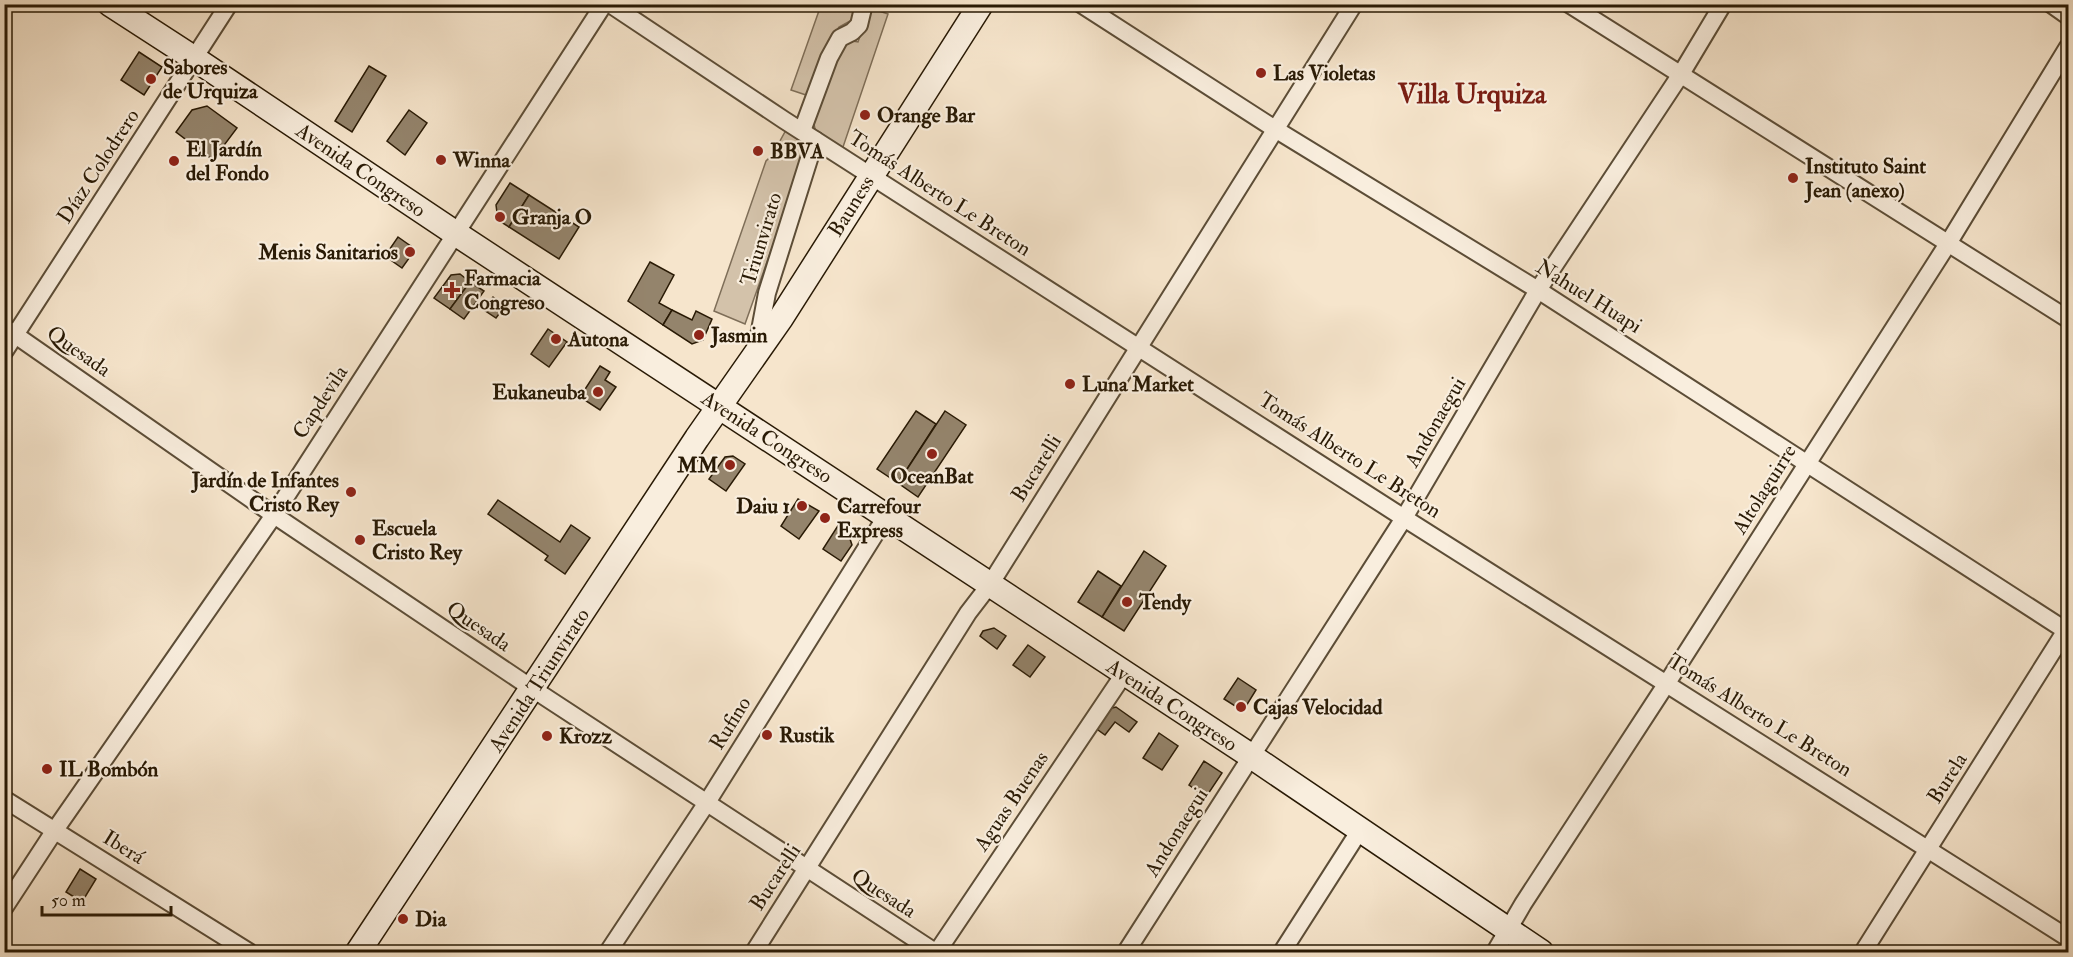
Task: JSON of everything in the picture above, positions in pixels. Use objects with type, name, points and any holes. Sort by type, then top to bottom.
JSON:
[{"type":"main road","name":"Avenida Congreso","points":[[110,4],[1251,756],[1541,952]]},
{"type":"main road","name":"Bauness","points":[[719,406],[781,318],[981,4]]},
{"type":"main road","name":"Avenida Triunvirato","points":[[358,952],[719,406]]},
{"type":"street","name":"Díaz Colodrero","points":[[4,352],[10,331],[229,4]]},
{"type":"street","name":"Capdevila","points":[[4,908],[55,830],[274,515],[604,4]]},
{"type":"street","name":"Tomás Alberto Le Breton","points":[[610,4],[870,176],[1404,518],[2068,938]]},
{"type":"street","name":"Triunvirato","points":[[756,352],[767,293],[828,58],[840,38],[852,32],[859,25],[864,4]]},
{"type":"street","name":"Nahuel Huapi","points":[[1082,4],[1275,129],[1538,290],[2068,630]]},
{"type":"street","name":"Bucarelli","points":[[753,952],[968,613],[991,584],[1354,4]]},
{"type":"street","points":[[1569,4],[2068,319]]},
{"type":"street","name":"Andonaegui","points":[[1126,952],[1404,518],[1538,290],[1681,74],[1723,4]]},
{"type":"street","points":[[2051,4],[2068,16]]},
{"type":"street","name":"Altolaguirre","points":[[1495,952],[1523,904],[1949,242],[2068,47]]},
{"type":"street","name":"Quesada","points":[[10,331],[274,515],[533,689],[807,870],[936,952]]},
{"type":"street","name":"Rufino","points":[[608,952],[706,804],[887,515]]},
{"type":"street","name":"Burela","points":[[1863,952],[2068,630]]},
{"type":"street","name":"Aguas Buenas","points":[[936,952],[1124,674]]},
{"type":"street","name":"Iberá","points":[[4,799],[249,952]]},
{"type":"street","points":[[1282,952],[1360,830]]},
{"type":"shaded area","points":[[821,5],[858,5],[852,20],[839,27],[828,43],[809,96],[791,90]]},
{"type":"shaded area","points":[[869,11],[888,14],[842,150],[818,134],[814,123],[815,112],[824,86],[846,40],[858,42]]},
{"type":"shaded area","points":[[786,130],[804,142],[807,149],[745,324],[714,311],[766,161],[781,147],[780,141]]},
{"type":"building","points":[[139,52],[162,67],[144,95],[121,80]]},
{"type":"building","points":[[369,66],[386,76],[352,132],[335,121]]},
{"type":"building","points":[[207,106],[237,128],[213,160],[176,132],[192,110]]},
{"type":"building","points":[[409,110],[427,123],[405,155],[387,141]]},
{"type":"building","points":[[510,183],[529,195],[509,227],[498,220],[496,205]]},
{"type":"building","points":[[529,195],[579,227],[559,259],[509,227]]},
{"type":"building","points":[[398,237],[412,247],[412,254],[402,268],[385,256]]},
{"type":"building","points":[[650,262],[674,275],[659,303],[672,310],[663,325],[628,301]]},
{"type":"building","name":"Farmacia Congreso","points":[[460,274],[470,282],[450,309],[434,298],[451,275]]},
{"type":"building","points":[[470,282],[484,291],[464,319],[450,309]]},
{"type":"building","points":[[493,297],[505,306],[496,318],[484,310]]},
{"type":"building","points":[[672,310],[692,320],[696,311],[712,319],[703,340],[692,344],[663,325]]},
{"type":"building","points":[[548,329],[567,342],[549,367],[531,354]]},
{"type":"building","name":"Eukaneuba","points":[[600,366],[610,372],[605,380],[616,387],[600,410],[580,397]]},
{"type":"building","points":[[916,411],[936,424],[898,483],[877,469]]},
{"type":"building","name":"OceanBat","points":[[945,411],[966,425],[918,497],[898,483]]},
{"type":"building","points":[[733,456],[745,464],[726,491],[709,479],[725,457]]},
{"type":"building","points":[[798,499],[819,511],[799,539],[781,526]]},
{"type":"building","points":[[498,500],[560,542],[571,525],[590,538],[565,574],[545,560],[548,556],[488,514]]},
{"type":"building","points":[[839,524],[847,530],[852,545],[841,561],[823,549]]},
{"type":"building","name":"Tendy","points":[[1144,551],[1166,566],[1124,631],[1102,617]]},
{"type":"building","points":[[1098,571],[1121,586],[1102,617],[1078,602]]},
{"type":"building","points":[[994,628],[1006,636],[997,649],[980,636],[983,631]]},
{"type":"building","points":[[1028,645],[1045,657],[1030,677],[1013,665]]},
{"type":"building","points":[[1238,678],[1256,690],[1243,711],[1224,699]]},
{"type":"building","points":[[1116,707],[1137,722],[1129,732],[1115,722],[1105,735],[1094,727],[1108,709]]},
{"type":"building","points":[[1159,733],[1178,746],[1162,770],[1143,758]]},
{"type":"building","points":[[1204,761],[1222,773],[1206,797],[1189,785]]},
{"type":"building","points":[[80,869],[96,879],[82,902],[66,892]]},
{"type":"place","name":"Las Violetas","points":[[1261,73]]},
{"type":"place","name":"Sabores de Urquiza","points":[[151,79]]},
{"type":"place","name":"Orange Bar","points":[[865,115]]},
{"type":"place","name":"BBVA","points":[[758,151]]},
{"type":"place","name":"Winna","points":[[441,160]]},
{"type":"place","name":"El Jardín del Fondo","points":[[174,161]]},
{"type":"place","name":"Instituto Saint Jean (anexo)","points":[[1793,178]]},
{"type":"place","name":"Granja O","points":[[500,217]]},
{"type":"place","name":"Menis Sanitarios","points":[[410,252]]},
{"type":"place","name":"Farmacia Congreso","points":[[452,290]]},
{"type":"place","name":"Jasmin","points":[[699,335]]},
{"type":"place","name":"Autona","points":[[556,339]]},
{"type":"place","name":"Luna Market","points":[[1070,384]]},
{"type":"place","name":"Eukaneuba","points":[[598,392]]},
{"type":"place","name":"OceanBat","points":[[932,454]]},
{"type":"place","name":"MM","points":[[730,465]]},
{"type":"place","name":"Jardín de Infantes Cristo Rey","points":[[351,492]]},
{"type":"place","name":"Daiu 1","points":[[802,506]]},
{"type":"place","name":"Carrefour Express","points":[[825,518]]},
{"type":"place","name":"Escuela Cristo Rey","points":[[360,540]]},
{"type":"place","name":"Tendy","points":[[1127,602]]},
{"type":"place","name":"Cajas Velocidad","points":[[1241,707]]},
{"type":"place","name":"Rustik","points":[[767,735]]},
{"type":"place","name":"Krozz","points":[[547,736]]},
{"type":"place","name":"IL Bombón","points":[[47,769]]},
{"type":"place","name":"Dia","points":[[403,919]]},
{"type":"district","name":"Villa Urquiza","points":[[1472,94]]}]
